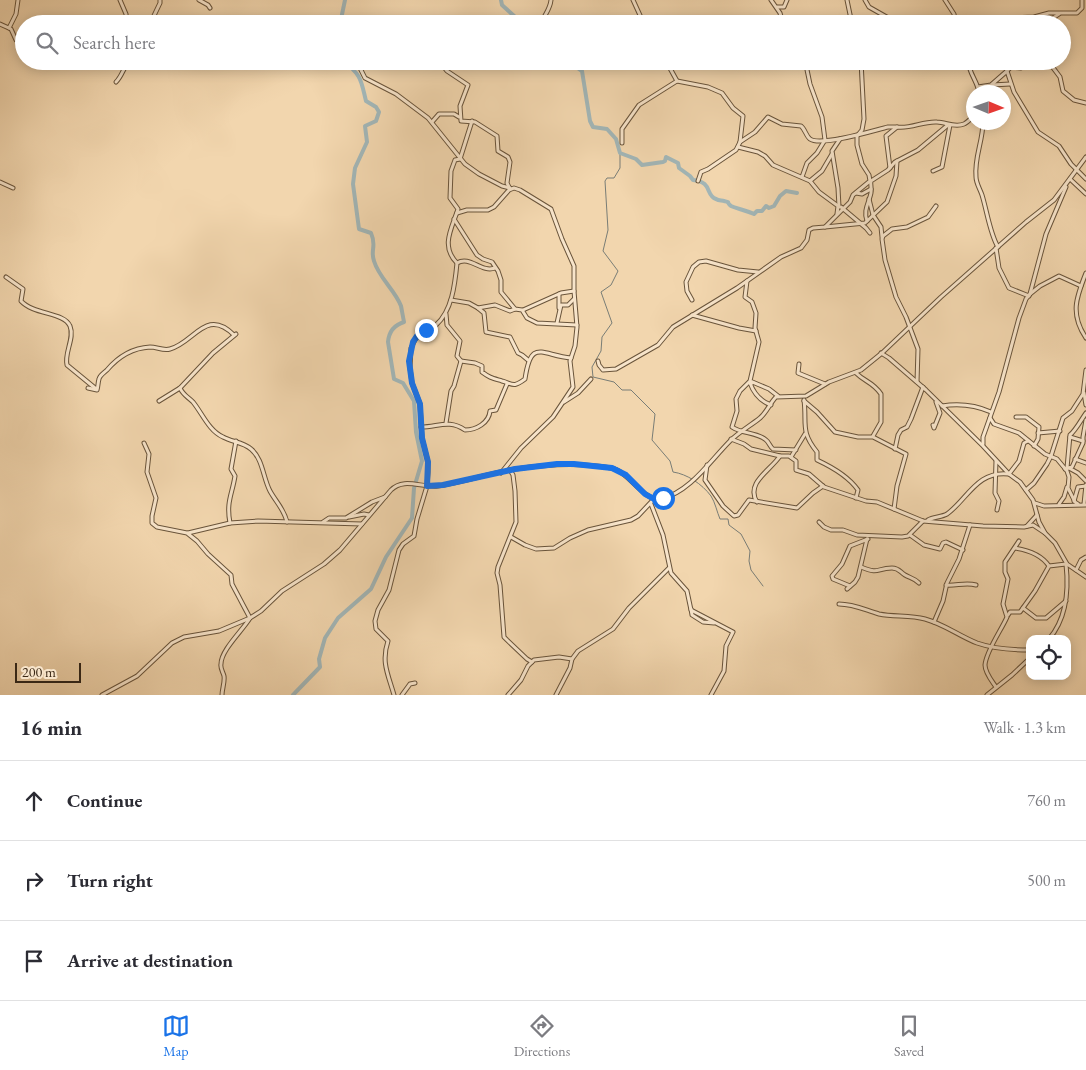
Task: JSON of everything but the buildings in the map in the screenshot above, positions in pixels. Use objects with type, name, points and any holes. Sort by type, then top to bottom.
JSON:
[{"type":"street","points":[[16,15],[18,0]]},
{"type":"street","points":[[120,0],[127,15]]},
{"type":"street","points":[[154,15],[160,0]]},
{"type":"street","points":[[199,0],[210,8]]},
{"type":"street","points":[[545,15],[550,7],[551,0]]},
{"type":"street","points":[[633,0],[640,15]]},
{"type":"street","points":[[771,0],[780,15]]},
{"type":"street","points":[[784,15],[787,0]]},
{"type":"street","points":[[848,0],[850,15]]},
{"type":"street","points":[[864,0],[869,7],[883,15]]},
{"type":"street","points":[[945,0],[954,15]]},
{"type":"street","points":[[1044,15],[1077,13],[1083,10],[1082,0]]},
{"type":"street","points":[[776,7],[786,6]]},
{"type":"street","points":[[9,28],[15,16]]},
{"type":"street","points":[[0,24],[12,30],[15,38]]},
{"type":"street","points":[[116,82],[124,70]]},
{"type":"street","points":[[361,70],[365,78],[396,94],[432,122],[460,159],[478,174],[502,186],[523,191],[552,211],[574,266],[574,298],[577,325],[575,346],[571,358],[573,385],[553,417],[521,448],[501,473]]},
{"type":"street","points":[[446,70],[468,84],[460,106],[459,117]]},
{"type":"street","points":[[671,70],[677,81]]},
{"type":"street","points":[[802,177],[807,163],[817,153],[825,140],[822,117],[807,70]]},
{"type":"street","points":[[861,70],[864,119],[862,130],[858,135],[857,148],[870,181],[871,189],[866,204],[867,221]]},
{"type":"street","points":[[970,70],[977,85]]},
{"type":"street","points":[[1054,70],[1060,78],[1063,91],[1074,100],[1086,103]]},
{"type":"street","points":[[991,85],[1007,71],[1010,84],[1019,102],[1038,132],[1059,146],[1076,170],[1086,179]]},
{"type":"street","points":[[622,143],[622,128],[639,105],[677,81],[708,87],[725,95],[733,108],[743,116],[740,142],[738,147],[708,170],[701,172],[698,181]]},
{"type":"street","points":[[991,85],[1010,84]]},
{"type":"street","points":[[432,122],[440,114],[454,114],[462,122],[472,121],[484,126],[497,136],[498,152],[508,157],[510,162],[511,168],[507,183],[511,188]]},
{"type":"street","points":[[740,142],[756,132],[768,117],[778,123],[801,126],[811,140],[858,135],[888,127],[907,128],[918,124],[937,122],[949,125],[966,122]]},
{"type":"street","points":[[460,159],[472,121]]},
{"type":"street","points":[[840,207],[850,202],[855,193],[870,181],[897,161],[915,152],[949,125]]},
{"type":"street","points":[[933,171],[942,167],[949,125]]},
{"type":"street","points":[[890,168],[886,136],[897,127]]},
{"type":"street","points":[[982,130],[977,157],[976,178],[997,248],[999,268],[1009,288],[1029,295]]},
{"type":"street","points":[[810,181],[822,171],[840,138]]},
{"type":"street","points":[[738,147],[766,155],[780,168],[810,181],[819,192],[870,233]]},
{"type":"street","points":[[825,228],[837,215],[840,207],[832,153]]},
{"type":"street","points":[[983,446],[983,437],[999,392],[1019,318],[1029,295],[1048,229],[1067,184],[1086,158]]},
{"type":"street","points":[[460,159],[455,160],[451,171],[450,198],[458,208],[451,225],[449,252],[457,263],[451,300],[446,314],[447,325],[460,341],[457,356],[461,361],[482,366],[482,372],[493,380],[504,381],[507,384],[517,384],[524,380],[529,360],[539,351],[547,352],[556,357],[571,358]]},
{"type":"street","points":[[598,361],[603,370],[616,369],[658,345],[670,330],[692,315],[747,281],[781,257],[802,248],[807,240],[808,231],[811,229],[865,223],[887,202],[896,176],[897,161]]},
{"type":"street","points":[[1070,179],[1086,194]]},
{"type":"street","points":[[0,182],[13,188]]},
{"type":"street","points":[[803,399],[826,384],[856,372],[881,353],[997,248],[1054,200],[1067,184]]},
{"type":"street","points":[[456,213],[467,210],[488,210],[494,207],[511,188]]},
{"type":"street","points":[[855,193],[865,194],[871,189]]},
{"type":"street","points":[[869,198],[872,215],[881,227],[882,247],[896,297],[910,327],[918,353],[917,382]]},
{"type":"street","points":[[882,237],[892,229],[907,227],[928,217],[936,206]]},
{"type":"street","points":[[454,219],[477,255],[492,262],[501,278],[502,292],[515,309]]},
{"type":"street","points":[[457,263],[467,261],[484,268],[495,268]]},
{"type":"street","points":[[692,300],[687,292],[686,282],[692,267],[699,262],[759,272]]},
{"type":"street","points":[[1086,273],[1075,305],[1078,324],[1086,338]]},
{"type":"street","points":[[1029,295],[1048,280],[1059,276],[1086,287]]},
{"type":"street","points":[[6,277],[23,289],[21,301],[26,306],[44,314],[61,317],[68,323],[70,331],[66,356],[67,366],[97,390]]},
{"type":"street","points":[[747,281],[745,297],[752,302],[756,313],[756,331],[759,347],[750,380],[756,395],[771,404]]},
{"type":"street","points":[[478,308],[493,305],[510,311],[515,309],[522,310],[559,293],[574,292]]},
{"type":"street","points":[[559,293],[559,311]]},
{"type":"street","points":[[557,323],[561,305],[568,305],[574,298]]},
{"type":"street","points":[[451,300],[469,303],[478,308],[484,313],[486,332],[510,337],[518,353],[529,360]]},
{"type":"street","points":[[522,310],[528,318],[537,323],[577,325]]},
{"type":"street","points":[[394,695],[384,663],[388,640],[376,629],[375,620],[378,610],[389,590],[399,550],[403,544],[414,536],[427,486],[428,462],[422,441],[420,404],[410,376],[409,361],[411,348],[417,336],[435,325],[446,314]]},
{"type":"street","points":[[692,315],[756,331]]},
{"type":"street","points":[[97,390],[99,378],[116,359],[126,353],[150,347],[170,349],[198,330],[210,325],[223,327],[235,335],[213,353],[180,388],[159,401]]},
{"type":"street","points":[[881,353],[917,382],[977,439],[1008,474],[1020,482],[1034,503],[1045,533]]},
{"type":"street","points":[[446,423],[451,391],[461,361]]},
{"type":"street","points":[[800,364],[798,373],[826,384]]},
{"type":"street","points":[[1086,370],[1084,393],[1086,404]]},
{"type":"street","points":[[856,372],[863,380],[873,384],[882,394],[881,422],[874,436]]},
{"type":"street","points":[[564,402],[578,393],[591,379]]},
{"type":"street","points":[[751,383],[769,388],[778,396],[803,399],[818,412],[835,432],[858,437],[874,436],[906,454],[897,486],[894,509]]},
{"type":"street","points":[[751,383],[740,391],[736,400],[738,404],[737,411],[732,426],[740,432],[766,439],[773,450],[796,450]]},
{"type":"street","points":[[421,427],[446,423],[465,430],[481,426],[489,417],[490,411],[496,410],[507,384]]},
{"type":"street","points":[[895,449],[898,435],[901,430],[908,426],[922,387]]},
{"type":"street","points":[[88,388],[97,390]]},
{"type":"street","points":[[180,388],[183,394],[191,400],[218,434],[248,446],[257,456],[270,491],[281,506],[287,522]]},
{"type":"street","points":[[1026,490],[1041,474],[1051,456],[1064,418],[1072,411],[1084,393]]},
{"type":"street","points":[[102,695],[137,676],[172,643],[184,637],[219,631],[250,618],[261,611],[282,591],[328,561],[340,550],[385,497],[399,484],[419,486],[443,485],[510,470],[557,464],[612,468],[626,475],[645,494],[654,499],[663,498],[691,482],[731,439],[760,418],[778,396]]},
{"type":"street","points":[[791,457],[805,433],[803,399]]},
{"type":"street","points":[[933,425],[935,427],[940,412],[935,399]]},
{"type":"street","points":[[942,406],[955,404],[975,406],[991,412]]},
{"type":"street","points":[[1059,504],[1068,486],[1067,468],[1070,437],[1086,414]]},
{"type":"street","points":[[1016,417],[1026,417],[1039,427],[1038,439],[1034,446]]},
{"type":"street","points":[[990,418],[994,424],[1019,433],[1045,454],[1056,458],[1067,468],[1078,473],[1086,484],[1085,505],[1076,502],[1044,506],[1034,503]]},
{"type":"street","points":[[1067,468],[1075,459],[1083,444],[1086,420]]},
{"type":"street","points":[[1038,433],[1060,431]]},
{"type":"street","points":[[805,433],[817,452],[817,460],[832,467],[854,484],[858,490],[856,498]]},
{"type":"street","points":[[977,439],[983,437]]},
{"type":"street","points":[[1070,437],[1083,441]]},
{"type":"street","points":[[731,439],[751,449],[791,457],[796,461],[796,470],[809,474],[824,486],[856,498],[877,502],[925,520],[937,523],[970,525],[1034,525],[1055,543],[1066,563],[1068,583],[1066,600],[1058,626],[1052,635]]},
{"type":"street","points":[[1008,474],[1019,461],[1023,445],[1028,441]]},
{"type":"street","points":[[230,523],[228,513],[229,501],[235,476],[231,470],[236,442]]},
{"type":"street","points":[[144,443],[149,454],[147,472],[156,498],[151,519],[156,527],[187,533],[230,523],[258,521],[362,524]]},
{"type":"street","points":[[707,465],[705,480],[723,506],[734,516],[738,515],[754,493],[758,479],[780,456]]},
{"type":"street","points":[[1075,459],[1086,463]]},
{"type":"street","points":[[996,460],[996,496],[999,502],[997,510]]},
{"type":"street","points":[[510,470],[515,482],[516,539]]},
{"type":"street","points":[[819,522],[824,527],[868,537],[905,537],[925,520],[947,514],[972,488],[995,473],[1008,474]]},
{"type":"street","points":[[1076,502],[1078,487],[1086,484]]},
{"type":"street","points":[[748,500],[795,509],[824,486]]},
{"type":"street","points":[[1068,486],[1076,502]]},
{"type":"street","points":[[754,493],[757,502]]},
{"type":"street","points":[[346,518],[372,502],[385,497]]},
{"type":"street","points":[[511,536],[525,545],[536,549],[554,548],[588,530],[631,520],[638,516],[654,499]]},
{"type":"street","points":[[650,504],[661,528],[673,578],[687,591],[692,611],[730,630],[732,633],[726,646],[724,671],[711,695]]},
{"type":"street","points":[[322,522],[329,518],[369,515]]},
{"type":"street","points":[[1026,526],[1037,515]]},
{"type":"street","points":[[516,522],[497,573],[500,585],[504,636],[532,662]]},
{"type":"street","points":[[934,622],[943,601],[946,585],[963,550],[970,525]]},
{"type":"street","points":[[187,533],[231,575],[232,584],[250,618]]},
{"type":"street","points":[[909,535],[930,547],[940,549],[943,543],[946,542],[963,550]]},
{"type":"street","points":[[847,589],[858,577],[868,537]]},
{"type":"street","points":[[850,586],[832,576],[842,564],[850,546],[868,537]]},
{"type":"street","points":[[1008,615],[1003,605],[1008,578],[1005,573],[1005,562],[1019,541]]},
{"type":"street","points":[[1015,548],[1027,550],[1043,558],[1049,566]]},
{"type":"street","points":[[1076,570],[1081,560],[1086,557]]},
{"type":"street","points":[[1049,566],[1066,563],[1086,577]]},
{"type":"street","points":[[861,566],[874,572],[896,568],[919,583]]},
{"type":"street","points":[[996,688],[986,667],[992,647],[1010,612],[1020,612],[1042,580],[1049,566]]},
{"type":"street","points":[[556,695],[570,668],[572,658],[580,649],[613,629],[633,603],[669,567]]},
{"type":"street","points":[[946,585],[976,585]]},
{"type":"street","points":[[1023,608],[1036,618],[1046,618],[1066,600]]},
{"type":"street","points":[[839,604],[849,604],[882,614],[919,618],[934,622],[968,639],[992,647],[1026,650]]},
{"type":"street","points":[[222,695],[224,677],[221,661],[238,632],[250,618]]},
{"type":"street","points":[[508,695],[532,662],[559,657],[572,658]]},
{"type":"street","points":[[987,695],[1026,662]]},
{"type":"street","points":[[402,695],[410,684],[415,683]]},
{"type":"waterway","points":[[342,15],[345,0]]},
{"type":"waterway","points":[[501,0],[502,5],[513,15]]},
{"type":"waterway","points":[[293,695],[320,667],[319,659],[325,638],[338,618],[371,589],[386,557],[412,518],[414,488],[422,461],[416,432],[414,401],[403,383],[394,379],[388,342],[393,329],[404,322],[401,306],[376,267],[373,257],[371,233],[359,229],[353,184],[355,168],[367,142],[365,126],[376,121],[379,112],[376,107],[366,101],[360,79],[354,70]]},
{"type":"waterway","points":[[581,70],[590,121],[593,127],[607,129],[616,139],[620,153],[636,159],[642,165],[663,162],[666,157],[678,163],[679,168],[693,180],[703,183],[713,197],[728,202],[733,207],[754,214],[757,211],[762,211],[766,206],[769,208],[774,206],[780,196],[786,191],[797,193]]},
{"type":"waterway","points":[[620,153],[620,168],[614,178],[607,178],[605,181],[608,230],[603,251],[618,271],[611,285],[601,292],[612,323],[602,337],[601,351],[592,367],[593,377],[614,382],[622,390],[631,390],[655,414],[652,440],[670,461],[673,472],[689,477],[703,487],[712,498],[720,519],[728,519],[729,525],[741,534],[750,551],[749,561],[751,570],[763,586]]},
{"type":"route","points":[[426,330],[417,336],[413,342],[409,361],[412,383],[420,404],[422,438],[428,462],[427,486],[443,485],[515,469],[574,464],[612,468],[626,475],[645,494],[654,499],[663,498]]}]
